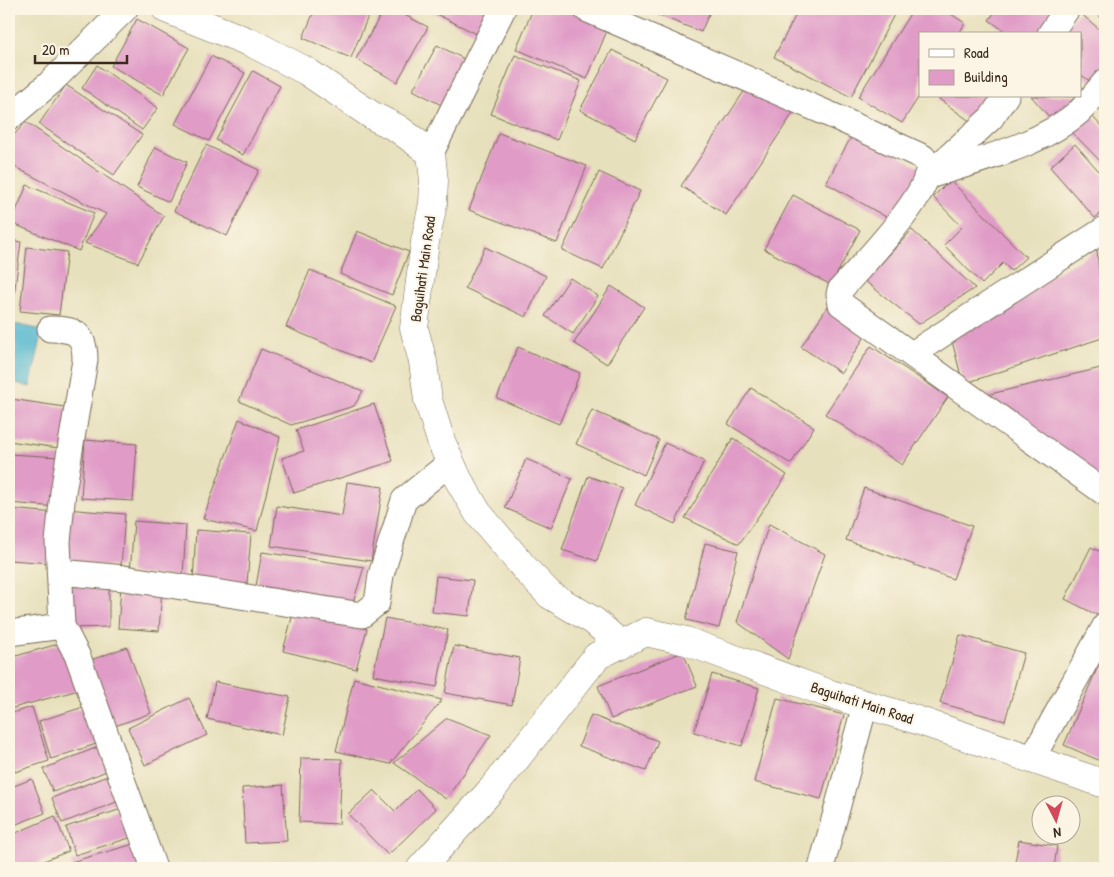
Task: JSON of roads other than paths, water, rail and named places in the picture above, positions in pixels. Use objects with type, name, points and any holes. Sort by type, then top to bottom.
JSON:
[{"type":"street","points":[[9,118],[50,82],[125,9]]},
{"type":"street","points":[[166,9],[254,44],[306,71],[373,116],[397,128],[431,153],[503,9]]},
{"type":"street","points":[[586,9],[923,157],[928,167],[919,194],[892,231],[839,294],[841,304],[1105,493]]},
{"type":"street","points":[[1051,32],[1067,9]]},
{"type":"street","points":[[926,177],[1000,153],[1044,135],[1080,110],[1105,82]]},
{"type":"street","points":[[926,177],[991,118],[1005,98]]},
{"type":"street","name":"Baguihati Main Road","points":[[431,153],[434,181],[433,204],[425,242],[414,328],[423,362],[428,400],[451,462],[478,513],[527,571],[550,595],[594,620],[619,643]]},
{"type":"street","points":[[912,354],[1105,232]]},
{"type":"street","points":[[50,328],[68,329],[80,336],[85,346],[85,360],[63,492],[58,542],[62,626],[78,657],[154,868]]},
{"type":"street","points":[[60,572],[124,578],[362,615],[377,603],[381,575],[404,500],[451,462]]},
{"type":"street","points":[[9,633],[62,626]]},
{"type":"street","points":[[1032,759],[1105,626]]},
{"type":"street","name":"Baguihati Main Road","points":[[421,868],[493,788],[596,656],[619,643],[646,632],[686,641],[828,694],[1105,784]]},
{"type":"street","points":[[821,868],[865,705]]},
{"type":"water","points":[[9,323],[43,330],[30,387],[9,381]]}]
